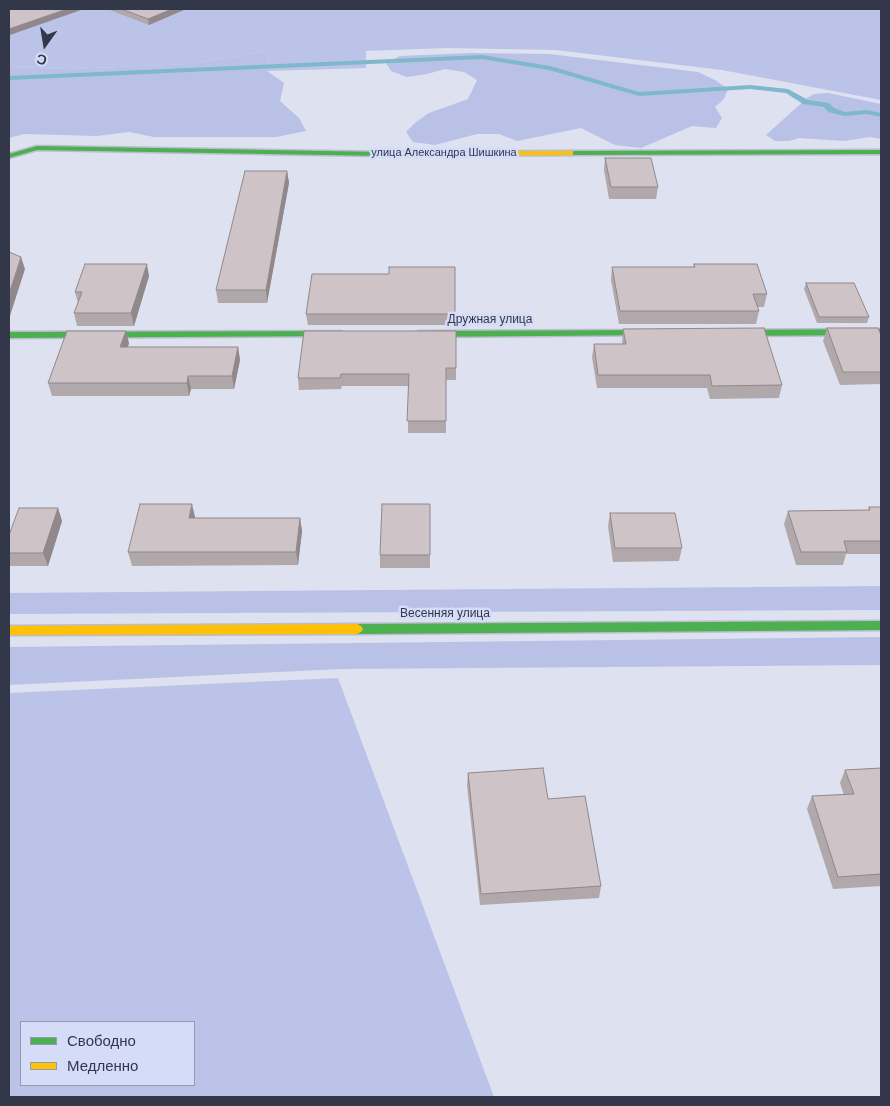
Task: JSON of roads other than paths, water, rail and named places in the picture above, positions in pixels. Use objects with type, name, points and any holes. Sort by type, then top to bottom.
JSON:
[{"type":"street","name":"улица Александра Шишкина","points":[[9,156],[37,148],[357,154],[881,152]]},
{"type":"street","points":[[713,333],[881,332]]},
{"type":"street","name":"Дружная улица","points":[[405,334],[673,333]]},
{"type":"street","points":[[9,335],[356,334]]},
{"type":"street","name":"Весенняя улица","points":[[9,632],[881,625]]},
{"type":"waterway","points":[[9,78],[482,57],[550,68],[639,94],[750,87],[788,91],[806,102],[826,105],[831,110],[845,114],[867,112],[881,115]]}]
